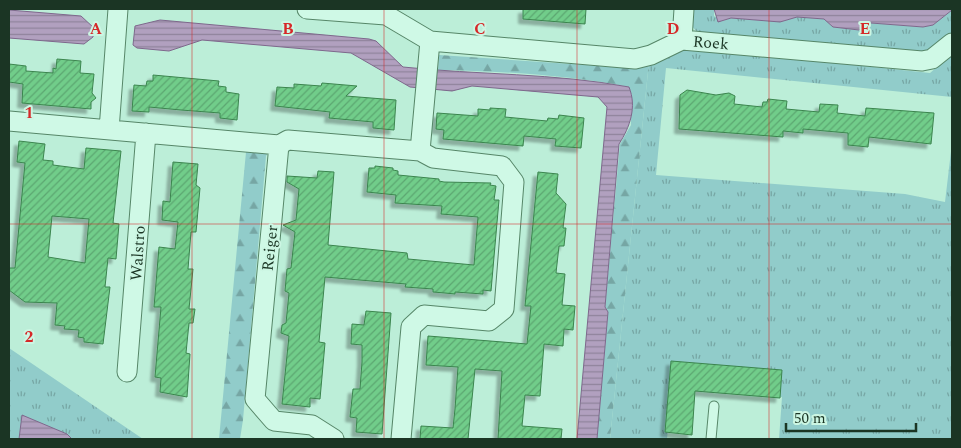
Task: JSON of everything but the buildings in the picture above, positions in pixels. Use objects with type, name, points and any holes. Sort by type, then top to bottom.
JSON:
[{"type":"street","points":[[109,130],[118,9]]},
{"type":"street","points":[[307,9],[386,12]]},
{"type":"street","points":[[682,40],[684,9]]},
{"type":"street","name":"Roek","points":[[386,12],[430,42],[635,59],[651,55],[682,40],[922,61],[932,59],[952,43]]},
{"type":"street","points":[[420,152],[430,42]]},
{"type":"street","points":[[9,122],[279,145],[288,140],[420,152],[433,158],[502,166],[514,182],[504,309],[489,320],[424,315],[412,327],[401,439]]},
{"type":"street","name":"Walstro","points":[[128,372],[146,134]]},
{"type":"street","name":"Reiger","points":[[279,145],[255,399],[274,421],[312,425],[334,439]]},
{"type":"lane","points":[[711,439],[714,406]]},
{"type":"green space","points":[[691,9],[714,9],[714,16],[722,21],[731,18],[780,22],[797,17],[825,19],[833,27],[859,30],[871,23],[923,27],[933,25],[952,10],[952,33],[934,48],[921,53],[697,32],[691,25]]},
{"type":"green space","points":[[684,47],[930,73],[952,54],[952,97],[666,68],[656,175],[905,194],[945,202],[952,143],[952,439],[779,439],[782,397],[672,388],[667,439],[610,439],[649,62]]},
{"type":"green space","points":[[439,55],[631,68],[649,62],[610,439],[597,439],[608,313],[605,307],[620,144],[631,125],[629,87],[583,79],[534,74],[438,70]]},
{"type":"green space","points":[[246,152],[268,153],[266,156],[243,420],[240,439],[219,439]]},
{"type":"green space","points":[[9,348],[143,439],[72,439],[67,434],[22,416],[19,439],[9,439]]},
{"type":"shaded area","points":[[714,9],[952,10],[933,25],[923,27],[871,23],[859,30],[833,27],[824,19],[797,17],[780,22],[731,18],[718,22]]},
{"type":"shaded area","points":[[9,10],[81,16],[94,28],[93,37],[84,44],[9,38]]},
{"type":"shaded area","points":[[160,20],[369,39],[376,41],[403,67],[573,79],[629,87],[632,109],[629,124],[619,144],[605,307],[608,312],[597,439],[577,439],[607,107],[598,97],[472,86],[452,91],[410,87],[351,53],[202,40],[169,51],[137,48],[133,45],[135,26]]},
{"type":"shaded area","points":[[22,415],[67,434],[72,439],[19,439]]}]
